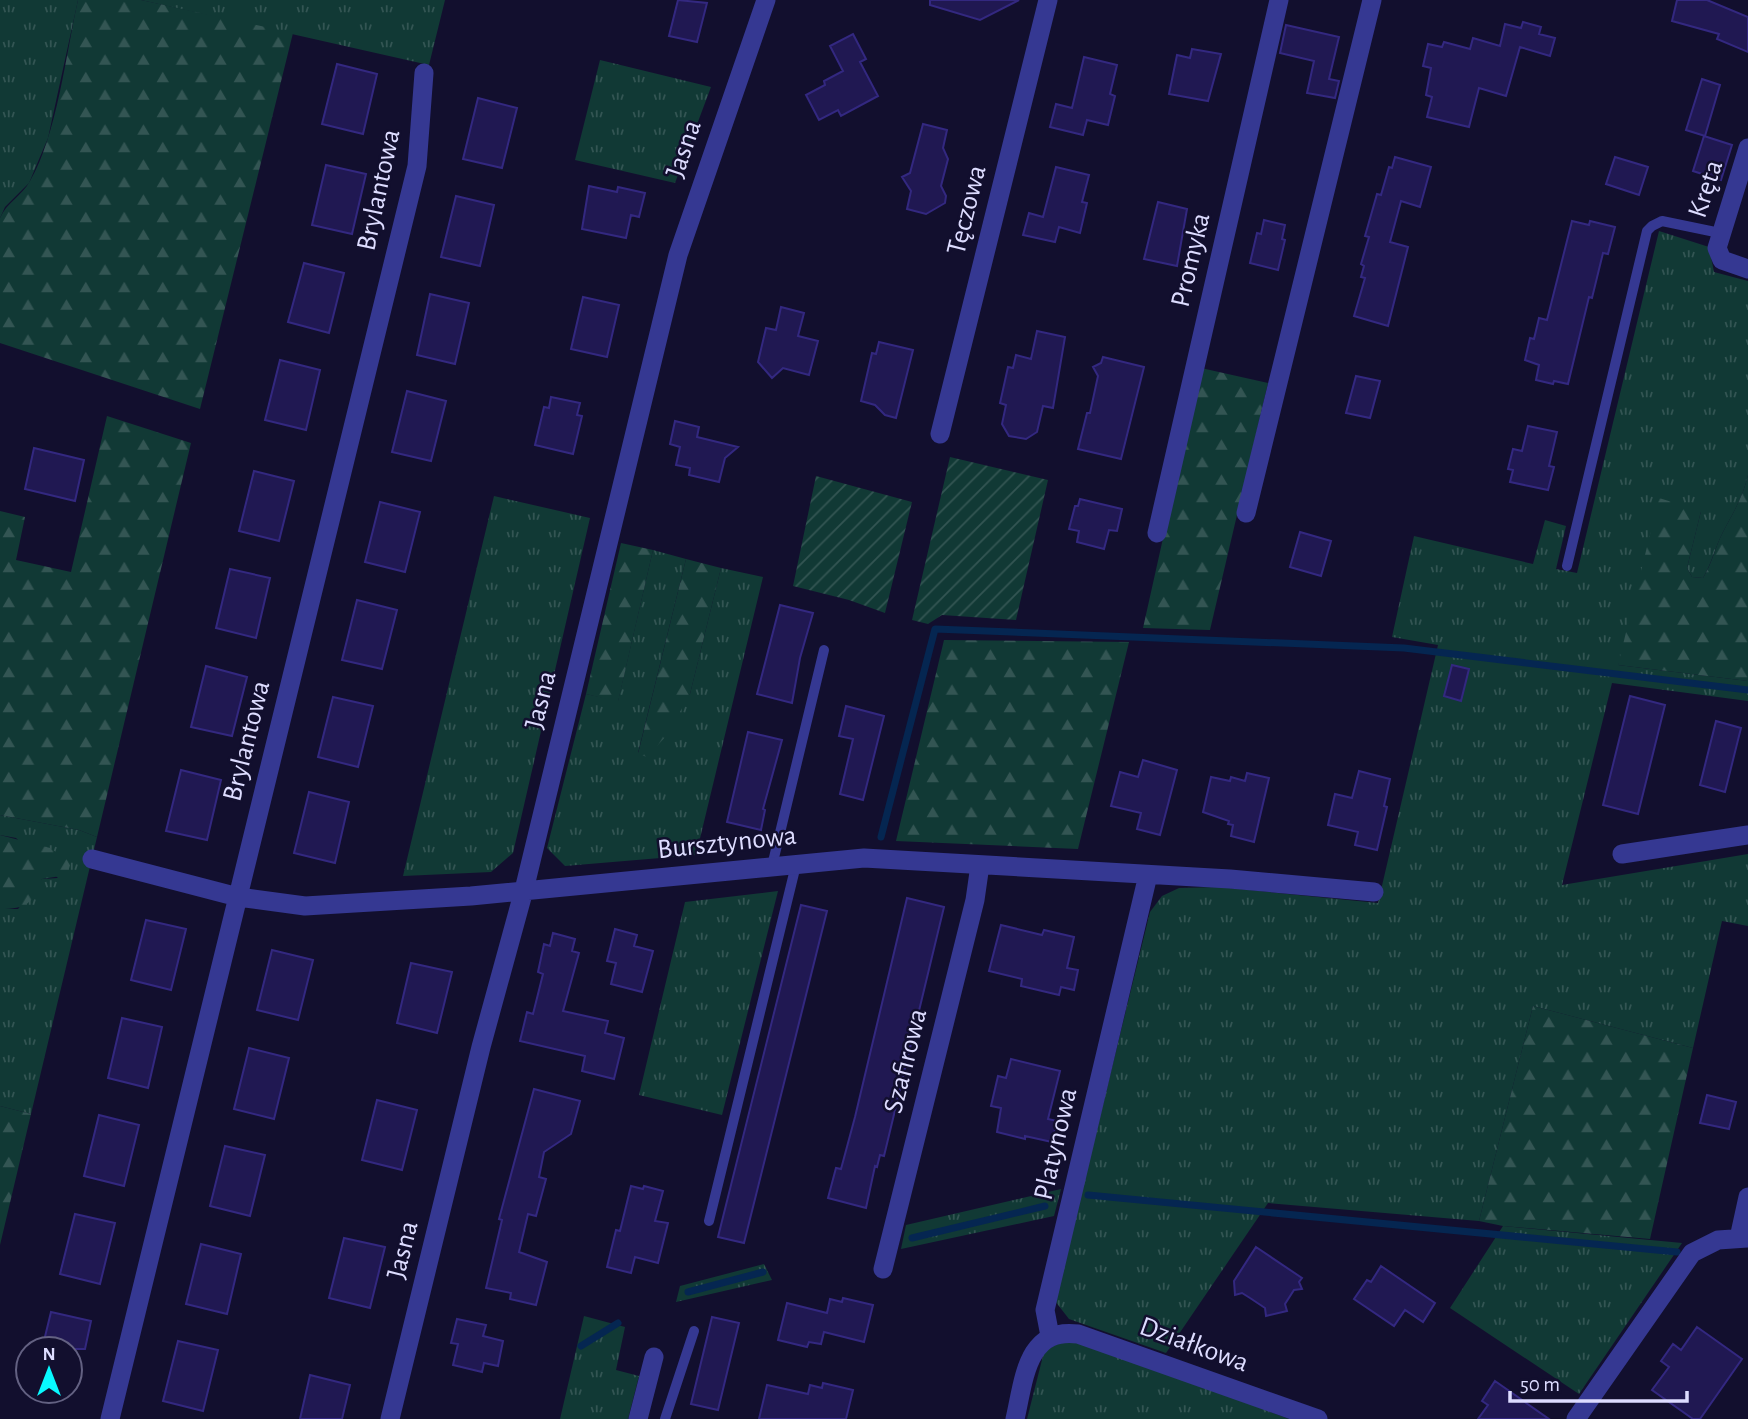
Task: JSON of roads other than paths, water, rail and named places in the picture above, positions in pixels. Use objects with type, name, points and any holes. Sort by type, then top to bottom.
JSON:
[{"type":"street","name":"Jasna","points":[[390,1419],[481,1047],[524,890],[678,255],[766,0]]},
{"type":"street","name":"Tęczowa","points":[[940,434],[1048,0]]},
{"type":"street","name":"Promyka","points":[[1157,533],[1279,0]]},
{"type":"street","points":[[1246,513],[1372,0]]},
{"type":"street","name":"Brylantowa","points":[[110,1419],[417,166],[424,73]]},
{"type":"street","name":"Kręta","points":[[1748,148],[1717,248],[1722,260],[1748,270]]},
{"type":"street","points":[[1622,854],[1748,835]]},
{"type":"street","name":"Bursztynowa","points":[[92,859],[238,897],[305,906],[471,896],[864,858],[1230,879],[1374,892]]},
{"type":"street","name":"Szafirowa","points":[[883,1269],[981,865]]},
{"type":"street","name":"Platynowa","points":[[1050,1336],[1045,1310],[1148,875]]},
{"type":"street","points":[[1576,1419],[1692,1252],[1718,1240],[1743,1238],[1748,1197]]},
{"type":"street","name":"Działkowa","points":[[1050,1336],[1062,1332],[1077,1334],[1318,1419]]},
{"type":"street","points":[[1016,1419],[1028,1360],[1050,1336]]},
{"type":"street","points":[[638,1419],[654,1357]]},
{"type":"lane","points":[[1567,566],[1647,231],[1662,221],[1720,233]]},
{"type":"lane","points":[[772,866],[824,650]]},
{"type":"lane","points":[[709,1221],[796,864]]},
{"type":"lane","points":[[665,1419],[694,1331]]},
{"type":"waterway","points":[[881,837],[935,629],[1404,648],[1748,690]]},
{"type":"waterway","points":[[1088,1195],[1677,1252]]},
{"type":"waterway","points":[[912,1238],[1045,1206]]},
{"type":"waterway","points":[[688,1292],[763,1272]]},
{"type":"waterway","points":[[581,1346],[618,1323]]}]
